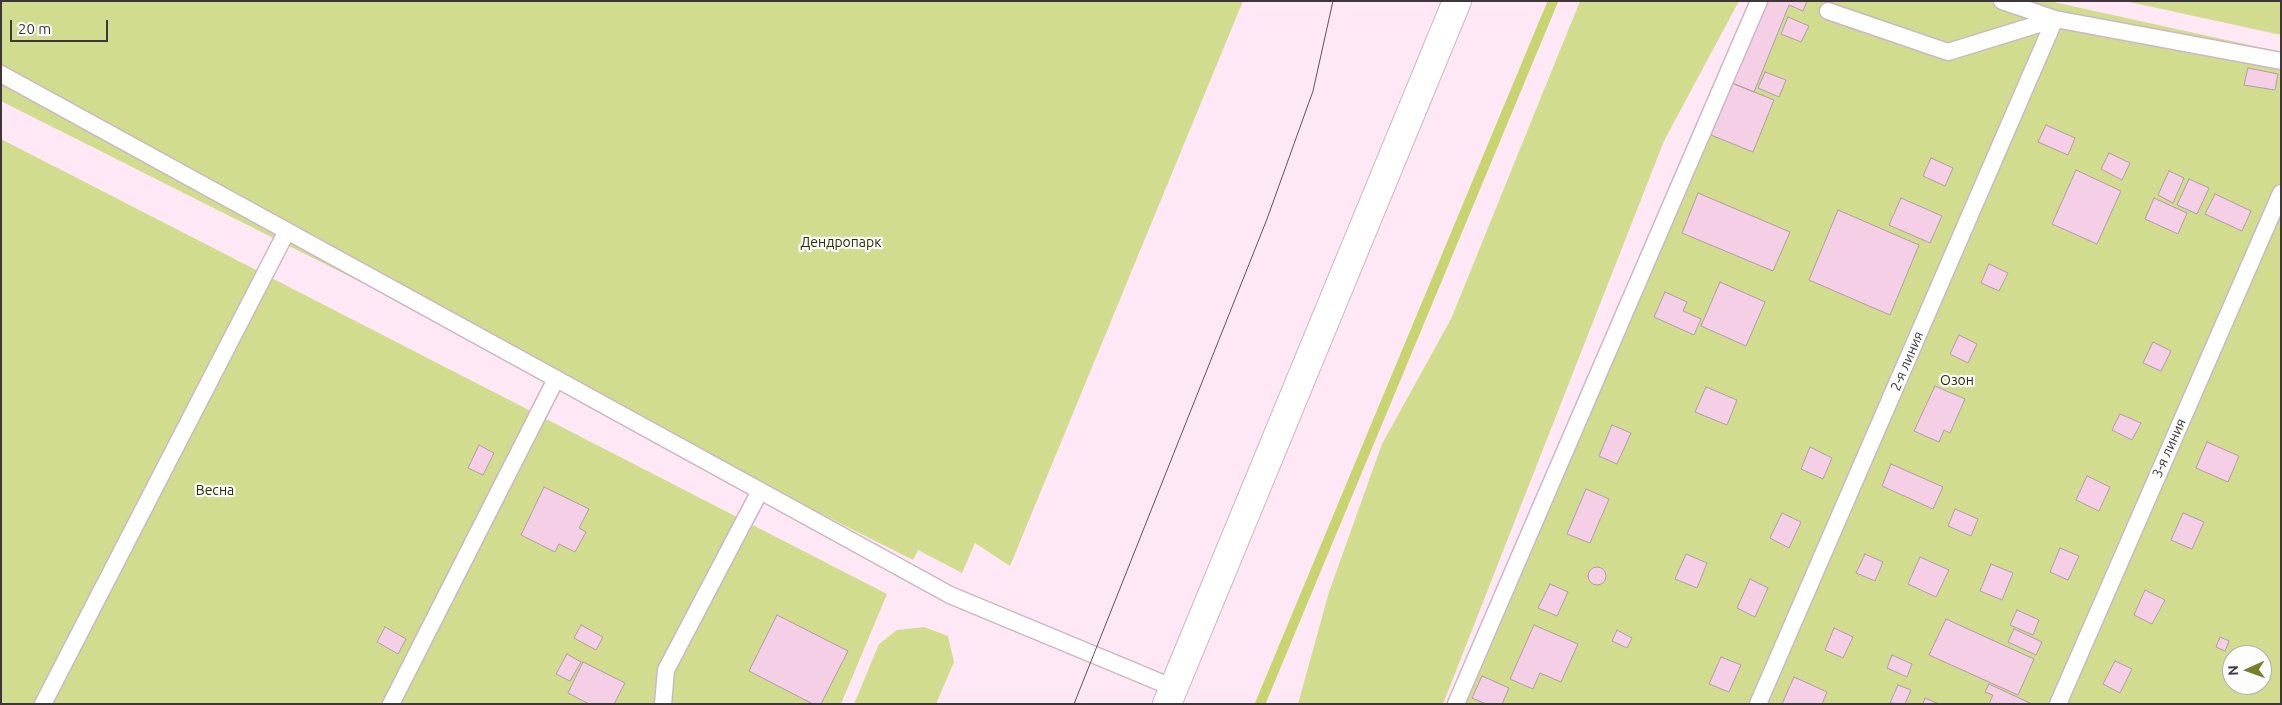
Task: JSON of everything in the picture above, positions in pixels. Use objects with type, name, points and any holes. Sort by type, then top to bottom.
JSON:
[{"type":"main road","points":[[1170,696],[1457,1]]},
{"type":"lane","points":[[1456,704],[1759,1]]},
{"type":"lane","points":[[2002,1],[2055,19],[2281,61]]},
{"type":"lane","points":[[1828,11],[1948,52],[2055,19]]},
{"type":"lane","name":"2-я линия","points":[[1758,704],[2055,19]]},
{"type":"lane","points":[[1,74],[950,595],[1170,696]]},
{"type":"lane","name":"3-я линия","points":[[2058,704],[2281,193]]},
{"type":"lane","points":[[44,704],[287,231]]},
{"type":"lane","points":[[391,704],[556,379]]},
{"type":"lane","points":[[663,704],[666,670],[760,491]]},
{"type":"green space","name":"Дендропарк","points":[[1,1],[1243,1],[1010,566],[975,543],[962,573],[918,550],[913,560],[1,101]]},
{"type":"green space","points":[[1580,1],[1739,1],[1664,141],[1443,704],[1298,704],[1329,592],[1382,444],[1451,319]]},
{"type":"green space","name":"Озон","points":[[1768,1],[2049,1],[2281,52],[2281,704],[1466,704]]},
{"type":"green space","points":[[2125,1],[2281,1],[2281,35]]},
{"type":"green space","name":"Весна","points":[[1,139],[887,594],[841,704],[1,704]]},
{"type":"green space","points":[[924,627],[948,636],[954,662],[936,704],[854,704],[879,644],[897,630]]},
{"type":"building","points":[[1765,1],[1807,1],[1803,11],[1789,5],[1754,92],[1732,83]]},
{"type":"building","points":[[1788,17],[1809,26],[1801,42],[1781,34]]},
{"type":"building","points":[[2248,68],[2278,74],[2275,90],[2244,85]]},
{"type":"building","points":[[1765,72],[1786,80],[1779,97],[1758,88]]},
{"type":"building","points":[[1732,83],[1774,100],[1753,152],[1711,135]]},
{"type":"building","points":[[2046,125],[2075,138],[2068,155],[2038,142]]},
{"type":"building","points":[[2109,153],[2130,163],[2122,180],[2101,169]]},
{"type":"building","points":[[1931,158],[1953,168],[1945,186],[1923,176]]},
{"type":"building","points":[[2076,170],[2121,191],[2097,244],[2052,224]]},
{"type":"building","points":[[2169,171],[2184,178],[2173,203],[2158,195]]},
{"type":"building","points":[[2189,179],[2209,188],[2197,214],[2177,205]]},
{"type":"building","points":[[1698,193],[1790,232],[1773,271],[1682,233]]},
{"type":"building","points":[[2215,194],[2251,211],[2242,231],[2205,214]]},
{"type":"building","points":[[1901,198],[1942,216],[1930,243],[1889,225]]},
{"type":"building","points":[[2154,198],[2187,213],[2178,234],[2145,219]]},
{"type":"building","points":[[1838,210],[1919,245],[1890,315],[1809,280]]},
{"type":"building","points":[[1989,264],[2008,273],[1999,291],[1981,283]]},
{"type":"building","points":[[1720,282],[1765,302],[1746,346],[1701,326]]},
{"type":"building","points":[[1665,292],[1687,302],[1683,311],[1701,319],[1694,335],[1654,317]]},
{"type":"building","points":[[1959,335],[1977,344],[1968,363],[1950,354]]},
{"type":"building","points":[[2153,342],[2171,351],[2161,371],[2143,363]]},
{"type":"building","points":[[1935,386],[1965,399],[1950,433],[1944,430],[1939,442],[1914,431]]},
{"type":"building","points":[[1706,387],[1737,400],[1727,425],[1695,412]]},
{"type":"building","points":[[2120,414],[2141,423],[2132,440],[2112,430]]},
{"type":"building","points":[[1612,425],[1631,433],[1617,464],[1599,456]]},
{"type":"building","points":[[2207,442],[2239,456],[2228,482],[2196,468]]},
{"type":"building","points":[[479,445],[494,453],[483,475],[468,468]]},
{"type":"building","points":[[1810,447],[1832,458],[1823,479],[1801,469]]},
{"type":"building","points":[[1891,464],[1943,487],[1933,509],[1882,486]]},
{"type":"building","points":[[2087,476],[2110,487],[2099,511],[2076,500]]},
{"type":"building","points":[[544,487],[589,509],[579,528],[586,532],[575,552],[559,544],[555,552],[521,535]]},
{"type":"building","points":[[1586,489],[1609,499],[1590,543],[1567,534]]},
{"type":"building","points":[[1955,509],[1978,519],[1971,536],[1948,526]]},
{"type":"building","points":[[1782,513],[1801,522],[1789,548],[1770,538]]},
{"type":"building","points":[[2183,513],[2204,522],[2192,549],[2171,540]]},
{"type":"building","points":[[2060,548],[2079,556],[2068,580],[2050,572]]},
{"type":"building","points":[[1686,554],[1707,563],[1697,588],[1675,579]]},
{"type":"building","points":[[1865,554],[1883,562],[1875,581],[1856,573]]},
{"type":"building","points":[[1920,557],[1949,570],[1936,597],[1908,584]]},
{"type":"building","points":[[1991,564],[2013,573],[2002,600],[1980,591]]},
{"type":"building","points":[[1597,567],[1603,570],[1606,576],[1603,582],[1597,585],[1591,582],[1588,576],[1591,570]]},
{"type":"building","points":[[1750,579],[1768,588],[1755,617],[1737,608]]},
{"type":"building","points":[[1550,584],[1568,592],[1557,616],[1538,608]]},
{"type":"building","points":[[2145,590],[2165,600],[2152,624],[2134,615]]},
{"type":"building","points":[[2017,610],[2039,620],[2033,635],[2010,625]]},
{"type":"building","points":[[777,615],[848,651],[821,704],[813,704],[749,671]]},
{"type":"building","points":[[1946,619],[2034,659],[2018,695],[1929,655]]},
{"type":"building","points":[[581,625],[603,637],[596,650],[574,638]]},
{"type":"building","points":[[1534,625],[1578,644],[1561,682],[1540,673],[1533,689],[1510,679]]},
{"type":"building","points":[[385,627],[406,639],[398,654],[377,642]]},
{"type":"building","points":[[1834,628],[1853,637],[1843,658],[1825,650]]},
{"type":"building","points":[[2014,629],[2042,642],[2036,655],[2008,642]]},
{"type":"building","points":[[1617,630],[1632,638],[1627,648],[1612,641]]},
{"type":"building","points":[[2220,637],[2229,641],[2227,645],[2222,645],[2222,650],[2216,647]]},
{"type":"building","points":[[567,654],[581,662],[570,681],[556,674]]},
{"type":"building","points":[[1892,655],[1912,664],[1907,677],[1887,668]]},
{"type":"building","points":[[1721,657],[1741,665],[1729,692],[1709,684]]},
{"type":"building","points":[[2115,661],[2132,669],[2120,693],[2103,684]]},
{"type":"building","points":[[583,662],[625,683],[614,704],[589,704],[568,693]]},
{"type":"building","points":[[1482,676],[1509,688],[1502,704],[1486,704],[1472,698]]},
{"type":"building","points":[[1794,677],[1827,692],[1822,704],[1782,704]]},
{"type":"building","points":[[1989,684],[2032,704],[1989,704],[1993,695],[1985,692]]},
{"type":"building","points":[[1898,685],[1911,690],[1905,704],[1890,703]]},
{"type":"building","points":[[1925,698],[1939,704],[1923,704]]},
{"type":"waterway","points":[[1260,704],[1553,1]]},
{"type":"tram line","points":[[1074,704],[1267,219],[1313,91],[1333,1]]}]
